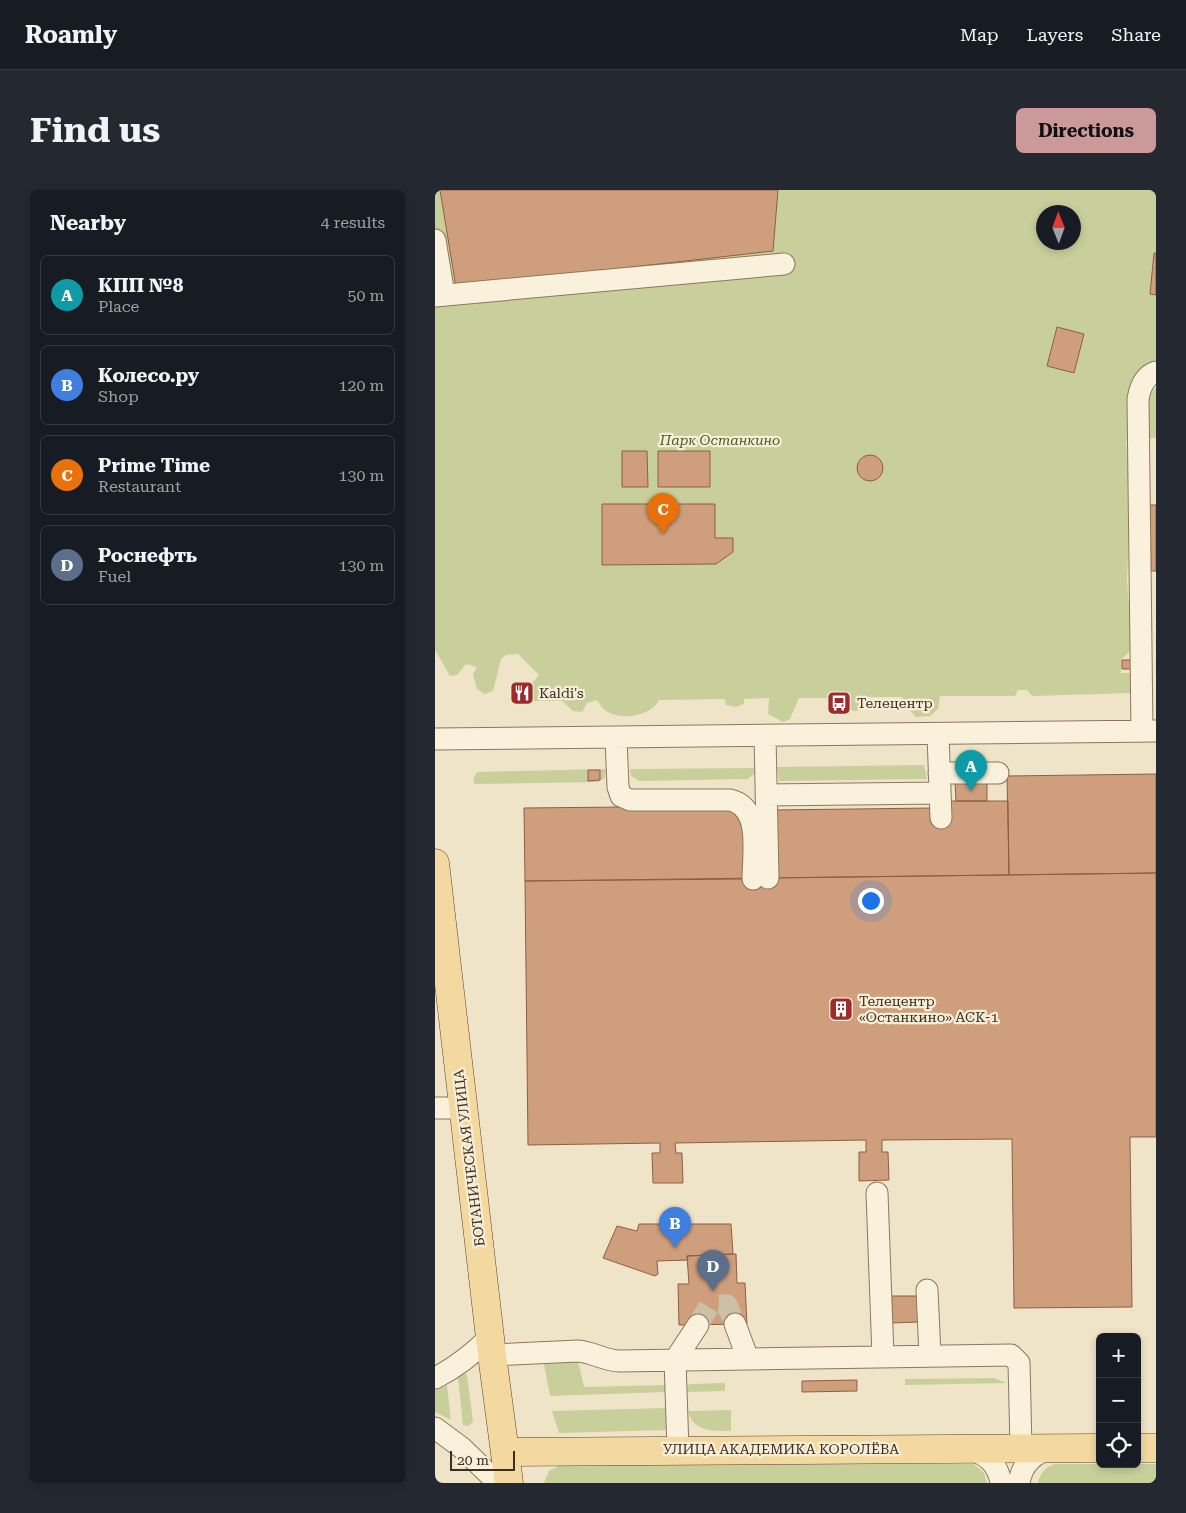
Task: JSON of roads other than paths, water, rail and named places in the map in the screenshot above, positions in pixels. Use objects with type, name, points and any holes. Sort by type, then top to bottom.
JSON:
[{"type":"main road","name":"БОТАНИЧЕСКАЯ УЛИЦА","points":[[435,863],[491,1346],[509,1483]]},
{"type":"main road","name":"УЛИЦА АКАДЕМИКА КОРОЛЁВА","points":[[505,1452],[1096,1448]]},
{"type":"main road","points":[[1141,1448],[1156,1448]]},
{"type":"street","points":[[435,240],[439,295],[784,264]]},
{"type":"street","points":[[435,739],[1149,731],[1138,399],[1141,385],[1150,374],[1156,372]]},
{"type":"street","points":[[938,734],[941,818]]},
{"type":"street","points":[[616,738],[618,787],[621,796],[630,800],[730,800],[744,806],[752,822],[761,879],[766,795],[765,736]]},
{"type":"street","points":[[766,795],[940,783],[998,773]]},
{"type":"street","points":[[435,1108],[463,1108]]},
{"type":"street","points":[[877,1193],[883,1357]]},
{"type":"street","points":[[927,1290],[930,1356]]},
{"type":"street","points":[[735,1324],[748,1359]]},
{"type":"street","points":[[678,1450],[675,1360],[698,1325]]},
{"type":"street","points":[[435,1378],[452,1370],[473,1354],[491,1346],[591,1352],[611,1361],[1011,1355],[1019,1362],[1021,1448]]},
{"type":"street","name":"УЛИЦА АКАДЕМИКА КОРОЛЁВА","points":[[435,1428],[462,1448],[498,1483]]},
{"type":"street","name":"УЛИЦА АКАДЕМИКА КОРОЛЁВА","points":[[462,1448],[484,1452],[505,1452]]},
{"type":"street","points":[[966,1448],[981,1452],[992,1461],[999,1472],[1001,1483]]},
{"type":"street","points":[[1019,1483],[1020,1472],[1028,1461],[1039,1452],[1054,1448]]},
{"type":"tunnel","points":[[698,1325],[710,1305],[727,1305],[735,1324]]},
{"type":"place","name":"Prime Time","points":[[663,534]]},
{"type":"place","name":"Kaldi's","points":[[522,693]]},
{"type":"place","name":"Телецентр","points":[[839,703]]},
{"type":"place","name":"КПП №8","points":[[971,791]]},
{"type":"place","name":"Телецентр «Останкино» АСК-1","points":[[841,1009]]},
{"type":"place","name":"Колесо.ру","points":[[675,1248]]},
{"type":"place","name":"Роснефть","points":[[713,1291]]},
{"type":"park label","name":"Парк Останкино","points":[[720,440]]}]
